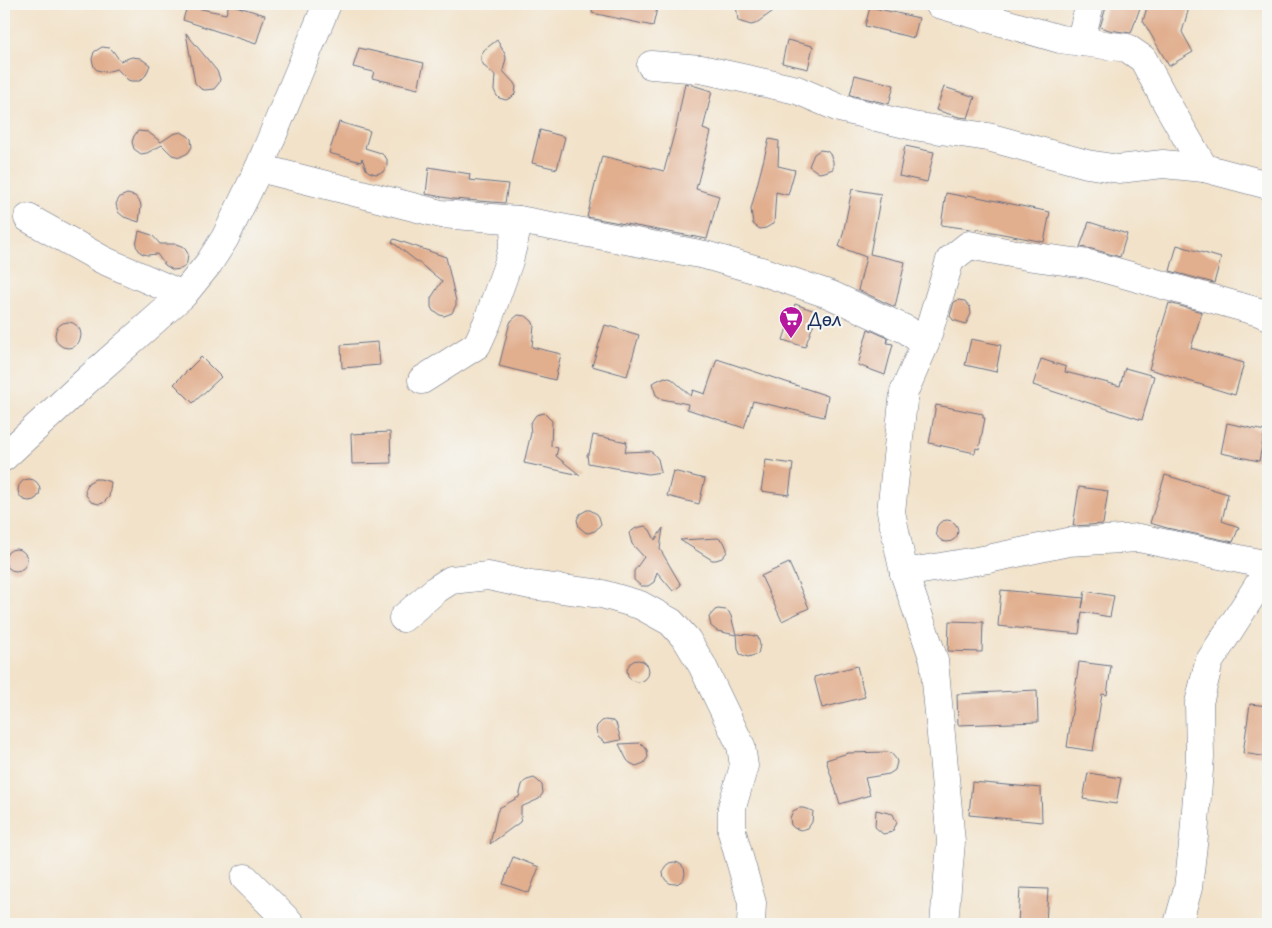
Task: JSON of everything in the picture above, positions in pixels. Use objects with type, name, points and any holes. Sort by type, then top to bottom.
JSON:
[{"type":"street","points":[[4,458],[96,372],[184,295],[209,263],[225,238],[259,168],[327,4]]},
{"type":"street","points":[[939,4],[1060,39],[1127,48],[1143,59],[1204,168]]},
{"type":"street","points":[[1080,42],[1090,4]]},
{"type":"street","points":[[651,65],[701,69],[797,90],[839,108],[913,126],[988,137],[1087,164],[1119,169],[1163,164],[1204,168],[1268,184]]},
{"type":"street","points":[[259,168],[440,214],[518,220],[705,255],[831,294],[907,330],[924,344]]},
{"type":"street","points":[[28,218],[102,260],[184,295]]},
{"type":"street","points":[[422,380],[477,345],[487,323],[509,261],[518,220]]},
{"type":"street","points":[[944,924],[952,842],[934,660],[904,573],[891,512],[904,392],[924,344],[950,260],[968,245],[1027,256],[1088,264],[1232,304],[1268,316]]},
{"type":"street","points":[[904,573],[988,559],[1068,542],[1139,538],[1268,565]]},
{"type":"street","points":[[1178,924],[1188,888],[1200,757],[1199,703],[1209,662],[1268,570]]},
{"type":"street","points":[[402,618],[451,580],[488,576],[530,586],[602,594],[640,605],[671,622],[687,640],[702,665],[741,746],[744,766],[732,807],[732,832],[752,903],[751,924]]},
{"type":"street","points":[[246,878],[291,924]]},
{"type":"building","points":[[229,4],[265,15],[256,44],[183,20],[187,6],[226,14]]},
{"type":"building","points":[[593,4],[658,4],[653,26],[592,13]]},
{"type":"building","points":[[736,4],[783,4],[751,25],[738,21]]},
{"type":"building","points":[[1107,4],[1128,4],[1140,8],[1131,33],[1100,27]]},
{"type":"building","points":[[1148,4],[1190,4],[1182,32],[1193,52],[1169,66],[1143,21]]},
{"type":"building","points":[[870,7],[919,18],[914,38],[865,26]]},
{"type":"building","points":[[186,33],[217,71],[220,79],[214,89],[201,89],[195,83]]},
{"type":"building","points":[[497,40],[506,58],[503,71],[516,87],[515,94],[506,100],[497,96],[494,90],[495,75],[481,61],[484,50]]},
{"type":"building","points":[[787,40],[813,46],[808,69],[782,63]]},
{"type":"building","points":[[102,47],[110,48],[120,61],[132,57],[140,58],[150,65],[146,75],[140,81],[131,81],[117,69],[105,72],[97,70],[92,59],[94,52]]},
{"type":"building","points":[[359,48],[424,63],[418,89],[372,78],[374,72],[353,67]]},
{"type":"building","points":[[855,75],[894,85],[889,104],[850,95]]},
{"type":"building","points":[[685,83],[712,91],[703,129],[711,132],[696,189],[719,196],[707,239],[587,217],[602,156],[664,171],[677,123]]},
{"type":"building","points":[[944,87],[975,97],[968,118],[936,110]]},
{"type":"building","points":[[339,122],[370,131],[365,148],[381,153],[387,159],[387,166],[383,172],[376,174],[369,172],[362,158],[361,162],[329,153]]},
{"type":"building","points":[[540,130],[565,137],[557,169],[532,163]]},
{"type":"building","points":[[138,131],[148,132],[161,142],[173,134],[181,132],[191,139],[192,147],[188,153],[180,157],[172,155],[162,145],[141,154],[134,149],[132,142]]},
{"type":"building","points":[[769,139],[779,141],[778,166],[795,170],[788,195],[776,192],[774,223],[760,229],[753,224],[751,209]]},
{"type":"building","points":[[905,146],[934,152],[927,182],[899,176]]},
{"type":"building","points":[[820,150],[827,151],[830,154],[833,161],[833,169],[819,173],[809,166],[814,154]]},
{"type":"building","points":[[429,167],[470,174],[469,180],[508,184],[505,203],[453,199],[426,194]]},
{"type":"building","points":[[852,189],[881,194],[870,254],[905,262],[895,307],[858,290],[866,257],[839,247]]},
{"type":"building","points":[[946,193],[967,197],[968,195],[1050,212],[1044,242],[977,229],[941,225]]},
{"type":"building","points":[[127,194],[135,196],[140,202],[139,222],[124,217],[118,212],[116,204],[120,197]]},
{"type":"building","points":[[1089,222],[1127,234],[1120,257],[1080,247]]},
{"type":"building","points":[[139,231],[152,235],[160,244],[176,244],[184,247],[188,254],[185,266],[181,269],[173,270],[165,265],[157,254],[147,255],[141,253],[136,246]]},
{"type":"building","points":[[394,239],[446,257],[456,301],[452,313],[444,316],[433,311],[431,298],[442,281],[392,242]]},
{"type":"building","points":[[1177,245],[1221,258],[1214,283],[1170,271]]},
{"type":"building","points":[[958,300],[965,301],[970,307],[971,314],[966,324],[953,320],[950,316],[954,302]]},
{"type":"building","points":[[1169,303],[1202,312],[1191,348],[1244,363],[1235,395],[1149,369]]},
{"type":"building","points":[[795,304],[818,312],[805,347],[783,340]]},
{"type":"building","points":[[518,315],[526,316],[534,325],[532,347],[561,354],[555,380],[499,366],[509,326],[511,321]]},
{"type":"building","points":[[68,322],[77,326],[81,335],[77,344],[68,348],[59,344],[55,335],[59,326]]},
{"type":"building","points":[[605,325],[639,335],[627,376],[592,366]]},
{"type":"building","points":[[868,329],[888,338],[887,343],[893,344],[885,375],[858,365]]},
{"type":"building","points":[[971,339],[1001,345],[996,372],[965,365]]},
{"type":"building","points":[[378,342],[380,365],[342,368],[341,345]]},
{"type":"building","points":[[201,357],[221,377],[193,403],[174,384]]},
{"type":"building","points":[[717,359],[828,396],[824,417],[753,401],[744,428],[687,409],[688,404],[662,399],[656,395],[652,383],[665,377],[672,379],[691,396],[693,390],[705,394]]},
{"type":"building","points":[[1041,359],[1066,367],[1065,372],[1120,386],[1125,368],[1154,376],[1142,420],[1033,385]]},
{"type":"building","points":[[936,405],[983,414],[983,418],[985,418],[979,449],[976,448],[975,453],[929,443]]},
{"type":"building","points":[[544,413],[552,421],[551,446],[558,448],[556,456],[580,475],[524,463],[531,433],[530,424],[536,415]]},
{"type":"building","points":[[1227,423],[1265,431],[1259,461],[1221,453]]},
{"type":"building","points":[[390,432],[391,463],[352,464],[351,434]]},
{"type":"building","points":[[593,435],[627,442],[625,452],[650,451],[658,459],[661,472],[648,474],[588,463],[587,454],[589,454]]},
{"type":"building","points":[[766,460],[793,464],[789,495],[761,491]]},
{"type":"building","points":[[673,471],[705,479],[699,504],[667,496]]},
{"type":"building","points":[[1165,475],[1228,494],[1222,521],[1239,527],[1233,542],[1150,523]]},
{"type":"building","points":[[29,479],[37,482],[40,490],[37,498],[29,501],[21,498],[18,490],[21,482]]},
{"type":"building","points":[[95,479],[111,482],[109,497],[99,504],[91,502],[85,491],[88,483]]},
{"type":"building","points":[[1079,487],[1108,491],[1103,524],[1073,526]]},
{"type":"building","points":[[587,510],[597,514],[601,524],[595,531],[588,533],[579,527],[577,520],[580,514]]},
{"type":"building","points":[[947,520],[955,523],[958,531],[955,539],[947,542],[939,539],[936,531],[939,523]]},
{"type":"building","points":[[645,526],[650,530],[655,540],[663,528],[660,549],[681,585],[673,591],[657,572],[654,582],[648,586],[641,586],[634,580],[634,571],[644,557],[632,544],[629,533],[636,528]]},
{"type":"building","points":[[718,538],[724,542],[727,552],[722,558],[716,560],[712,560],[680,540]]},
{"type":"building","points":[[16,549],[24,552],[27,560],[24,568],[16,571],[8,568],[5,560],[8,552]]},
{"type":"building","points":[[789,563],[809,608],[782,621],[761,576]]},
{"type":"building","points":[[1001,590],[1084,598],[1085,591],[1114,596],[1110,617],[1082,612],[1079,634],[998,626]]},
{"type":"building","points":[[718,609],[729,612],[736,635],[717,631],[711,626],[709,617]]},
{"type":"building","points":[[949,621],[983,622],[982,652],[948,651]]},
{"type":"building","points":[[737,634],[758,637],[760,645],[758,654],[748,657],[740,654]]},
{"type":"building","points":[[638,660],[646,663],[649,671],[646,679],[638,682],[630,679],[627,671],[630,663]]},
{"type":"building","points":[[1079,662],[1111,666],[1107,695],[1102,694],[1093,751],[1067,747]]},
{"type":"building","points":[[857,666],[865,697],[822,708],[814,677]]},
{"type":"building","points":[[1037,690],[1038,722],[958,725],[957,694]]},
{"type":"building","points":[[1250,704],[1268,706],[1268,757],[1243,753]]},
{"type":"building","points":[[605,720],[616,723],[621,740],[605,743],[598,737],[597,726]]},
{"type":"building","points":[[639,743],[647,750],[648,757],[644,763],[636,766],[627,760],[619,744]]},
{"type":"building","points":[[848,753],[891,753],[896,759],[895,770],[889,774],[865,778],[870,795],[840,804],[826,760]]},
{"type":"building","points":[[1088,773],[1121,778],[1116,804],[1083,799]]},
{"type":"building","points":[[534,778],[542,785],[543,793],[539,799],[521,807],[520,822],[490,844],[499,808],[519,797],[524,782]]},
{"type":"building","points":[[972,782],[1041,788],[1042,822],[969,815]]},
{"type":"building","points":[[799,808],[813,811],[812,822],[808,828],[801,830],[791,825],[790,818],[793,811]]},
{"type":"building","points":[[876,810],[893,814],[897,823],[892,832],[883,834],[875,827]]},
{"type":"building","points":[[513,857],[539,867],[529,893],[503,884]]},
{"type":"building","points":[[674,862],[682,865],[685,873],[682,881],[674,884],[666,881],[663,873],[666,865]]},
{"type":"building","points":[[1020,888],[1048,889],[1046,924],[1018,924]]},
{"type":"place","name":"Дөл","points":[[791,339]]}]
